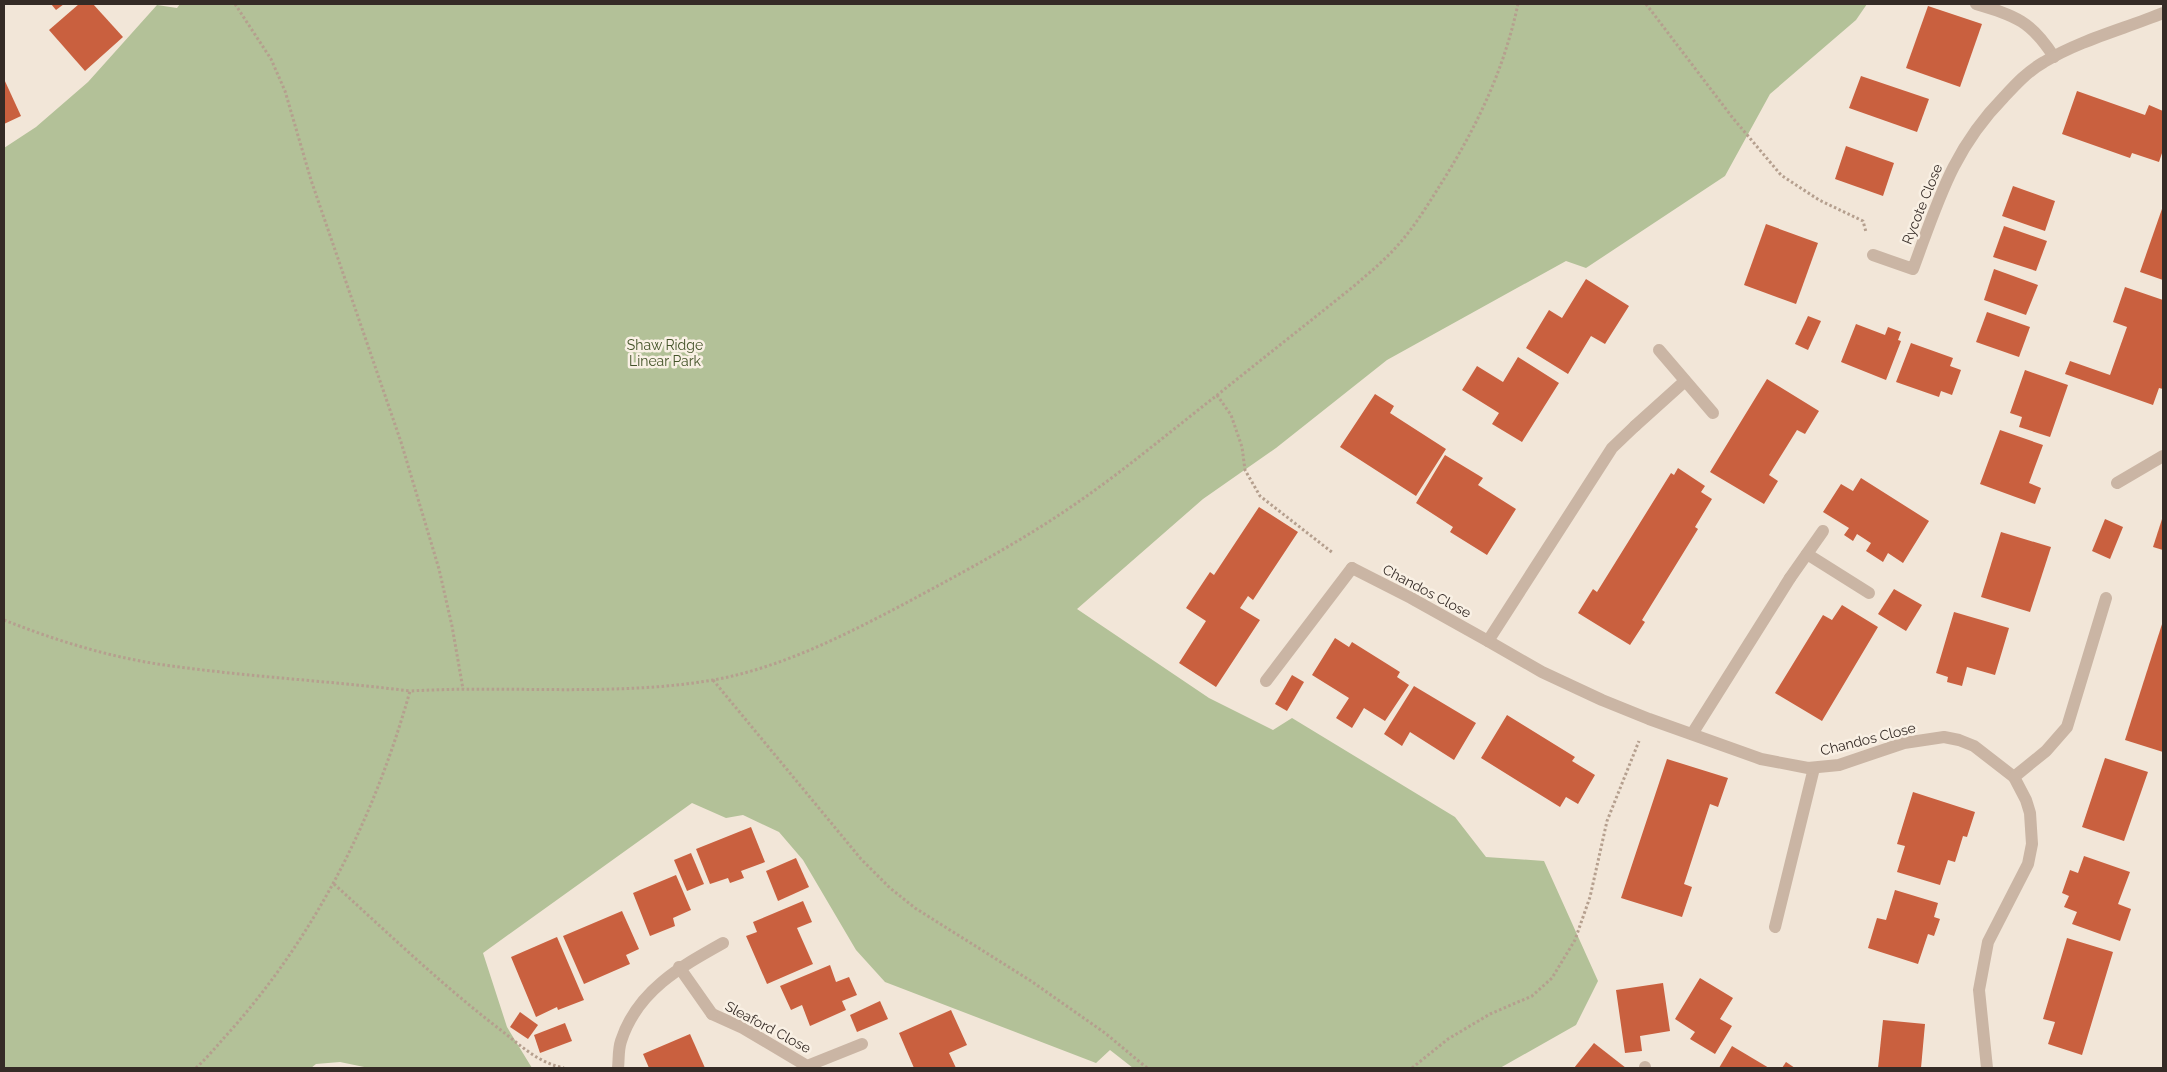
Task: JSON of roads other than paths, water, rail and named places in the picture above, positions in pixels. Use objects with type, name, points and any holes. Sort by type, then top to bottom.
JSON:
[{"type":"street","points":[[1976,4],[2026,23],[2041,37],[2054,57]]},
{"type":"street","name":"Rycote Close","points":[[1873,255],[1912,269],[1946,180],[1966,143],[1992,108],[2021,79],[2054,57],[2082,43],[2163,14]]},
{"type":"street","points":[[1659,350],[1713,413]]},
{"type":"street","points":[[1488,640],[1612,448],[1686,381]]},
{"type":"street","points":[[2117,483],[2163,456]]},
{"type":"street","points":[[1692,734],[1790,578],[1824,531]]},
{"type":"street","points":[[1807,554],[1869,593]]},
{"type":"street","name":"Chandos Close","points":[[1266,681],[1352,568],[1488,640],[1542,672],[1649,719],[1761,759],[1814,768],[1838,765],[1904,743],[1944,737],[1974,746],[2014,777],[2026,800],[2030,813],[2032,844],[2028,864],[1988,942],[1979,990],[1987,1068]]},
{"type":"street","points":[[2014,777],[2046,751],[2067,727],[2106,598]]},
{"type":"street","points":[[1775,927],[1814,768]]},
{"type":"street","points":[[618,1068],[620,1042],[635,1010],[653,988],[680,968],[723,943]]},
{"type":"street","name":"Sleaford Close","points":[[680,968],[712,1014],[743,1028],[807,1066],[862,1044]]},
{"type":"park label","name":"Shaw Ridge Linear Park","points":[[665,354]]}]
